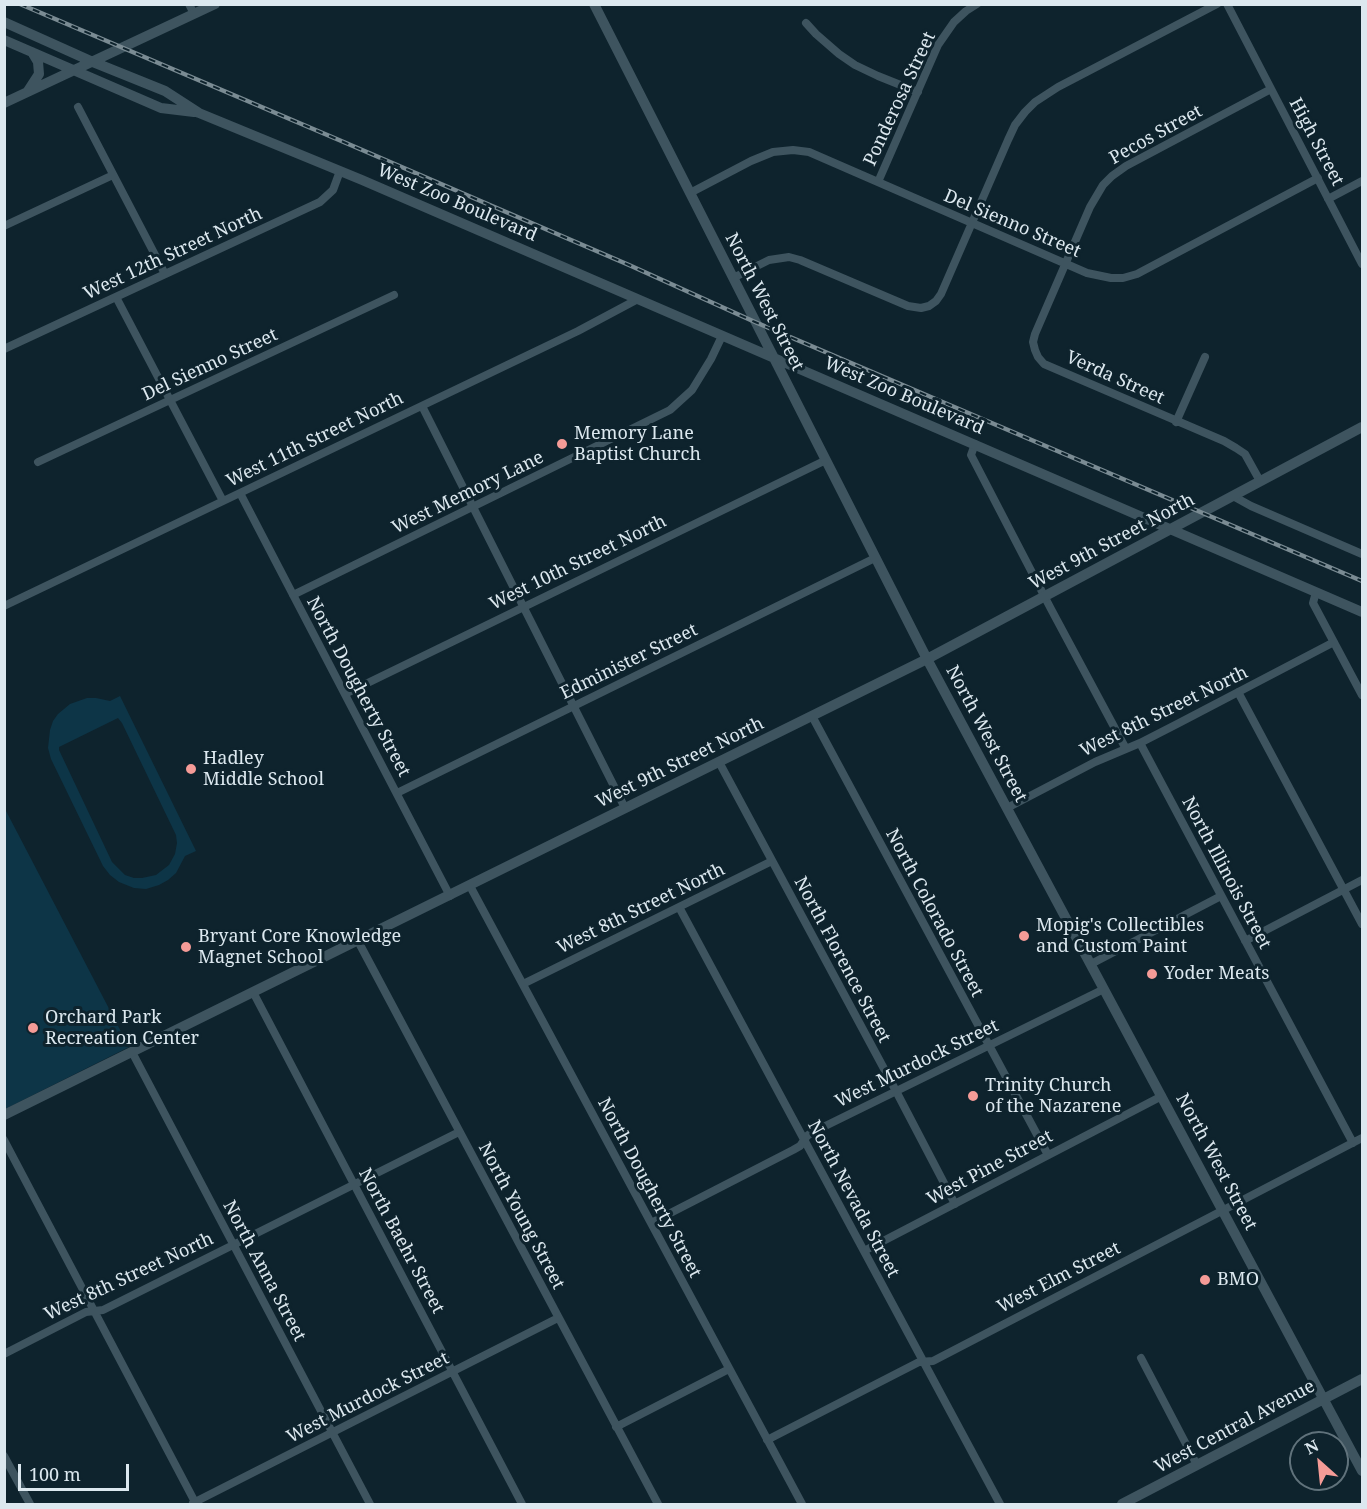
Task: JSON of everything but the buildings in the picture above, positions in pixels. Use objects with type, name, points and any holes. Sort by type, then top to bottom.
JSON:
[{"type":"main road","points":[[4,103],[93,62],[192,9],[215,4]]},
{"type":"main road","name":"North West Street","points":[[594,4],[927,658],[1362,1471]]},
{"type":"main road","name":"West Zoo Boulevard","points":[[4,22],[165,91],[199,113],[340,171],[1362,612]]},
{"type":"main road","name":"West Zoo Boulevard","points":[[4,40],[161,108],[199,113]]},
{"type":"main road","points":[[26,93],[39,74],[38,62],[32,51]]},
{"type":"main road","name":"West 9th Street North","points":[[4,1115],[927,658],[1362,427]]},
{"type":"main road","name":"West Central Avenue","points":[[1126,1504],[1362,1379]]},
{"type":"street","name":"Ponderosa Street","points":[[878,182],[938,45],[946,32],[966,11],[977,4]]},
{"type":"street","points":[[733,278],[769,260],[789,257],[908,306],[926,307],[936,302],[1015,125],[1025,112],[1035,102],[1058,87],[1204,8],[1217,4]]},
{"type":"street","name":"High Street","points":[[1227,4],[1362,264]]},
{"type":"street","points":[[806,23],[839,54],[855,64],[918,92]]},
{"type":"street","name":"Pecos Street","points":[[1066,263],[1096,194],[1112,176],[1126,166],[1271,89]]},
{"type":"street","points":[[78,107],[165,274]]},
{"type":"street","name":"Del Sienno Street","points":[[690,193],[773,152],[783,150],[809,152],[1087,273],[1123,278],[1137,274],[1318,178]]},
{"type":"street","name":"West 12th Street North","points":[[4,349],[320,202],[333,190],[340,171]]},
{"type":"street","points":[[4,226],[113,175]]},
{"type":"street","points":[[1328,199],[1362,181]]},
{"type":"street","name":"Verda Street","points":[[1066,263],[1033,342],[1035,351],[1044,364],[1224,441],[1245,454],[1260,481]]},
{"type":"street","name":"Del Sienno Street","points":[[38,462],[394,295]]},
{"type":"street","points":[[116,297],[223,501]]},
{"type":"street","name":"West 11th Street North","points":[[4,606],[579,331],[638,299]]},
{"type":"street","name":"West Memory Lane","points":[[293,595],[670,410],[692,390],[722,336]]},
{"type":"street","points":[[1176,422],[1205,357]]},
{"type":"street","points":[[422,406],[625,808]]},
{"type":"street","points":[[975,444],[971,455],[1126,749]]},
{"type":"street","name":"West 10th Street North","points":[[345,694],[826,460]]},
{"type":"street","name":"North Dougherty Street","points":[[240,493],[450,896]]},
{"type":"street","points":[[1233,496],[1362,554]]},
{"type":"street","name":"Edminister Street","points":[[397,794],[875,558]]},
{"type":"street","points":[[1317,592],[1313,603],[1362,695]]},
{"type":"street","name":"West 8th Street North","points":[[1007,808],[1095,762],[1140,743],[1334,642]]},
{"type":"street","points":[[1238,692],[1362,924]]},
{"type":"street","name":"North Colorado Street","points":[[812,716],[1048,1155]]},
{"type":"street","name":"North Illinois Street","points":[[1140,743],[1353,1143]]},
{"type":"street","name":"North Florence Street","points":[[718,762],[955,1204]]},
{"type":"street","name":"West 8th Street North","points":[[523,984],[772,861]]},
{"type":"street","points":[[1245,940],[1362,880]]},
{"type":"street","name":"North Dougherty Street","points":[[470,886],[802,1504]]},
{"type":"street","points":[[1091,964],[1221,896]]},
{"type":"street","name":"North Nevada Street","points":[[679,907],[1000,1504]]},
{"type":"street","name":"North Young Street","points":[[358,941],[655,1504]]},
{"type":"street","name":"West Murdock Street","points":[[651,1223],[793,1150],[800,1146],[811,1133],[1104,989]]},
{"type":"street","name":"North Baehr Street","points":[[253,992],[522,1504]]},
{"type":"street","name":"North Anna Street","points":[[132,1052],[370,1504]]},
{"type":"street","name":"West Pine Street","points":[[864,1251],[1162,1096]]},
{"type":"street","name":"West 8th Street North","points":[[4,1354],[86,1312],[103,1310],[459,1132]]},
{"type":"street","name":"West Elm Street","points":[[767,1440],[919,1362],[933,1361],[1362,1138]]},
{"type":"street","points":[[4,1140],[194,1504]]},
{"type":"street","name":"West Murdock Street","points":[[194,1504],[558,1318]]},
{"type":"street","points":[[1141,1358],[1197,1465]]},
{"type":"street","points":[[616,1427],[729,1368]]},
{"type":"street","points":[[4,1456],[30,1504]]},
{"type":"shaded area","points":[[120,696],[196,851],[185,856],[176,873],[168,880],[146,889],[134,888],[119,882],[103,866],[51,759],[48,748],[53,721],[70,704],[87,698],[110,701]],"holes":[[[118,718],[176,835],[175,854],[169,865],[156,875],[142,878],[125,875],[112,862],[59,750],[59,747]]]},
{"type":"shaded area","points":[[5,809],[129,1047],[5,1109]]},
{"type":"railway","points":[[20,4],[629,265],[755,322],[1362,581]]},
{"type":"place","name":"Memory Lane Baptist Church","points":[[562,444]]},
{"type":"place","name":"Hadley Middle School","points":[[191,769]]},
{"type":"place","name":"Mopig's Collectibles and Custom Paint","points":[[1024,936]]},
{"type":"place","name":"Bryant Core Knowledge Magnet School","points":[[186,947]]},
{"type":"place","name":"Yoder Meats","points":[[1152,974]]},
{"type":"place","name":"Orchard Park Recreation Center","points":[[33,1028]]},
{"type":"place","name":"Trinity Church of the Nazarene","points":[[973,1096]]},
{"type":"place","name":"BMO","points":[[1205,1280]]}]
